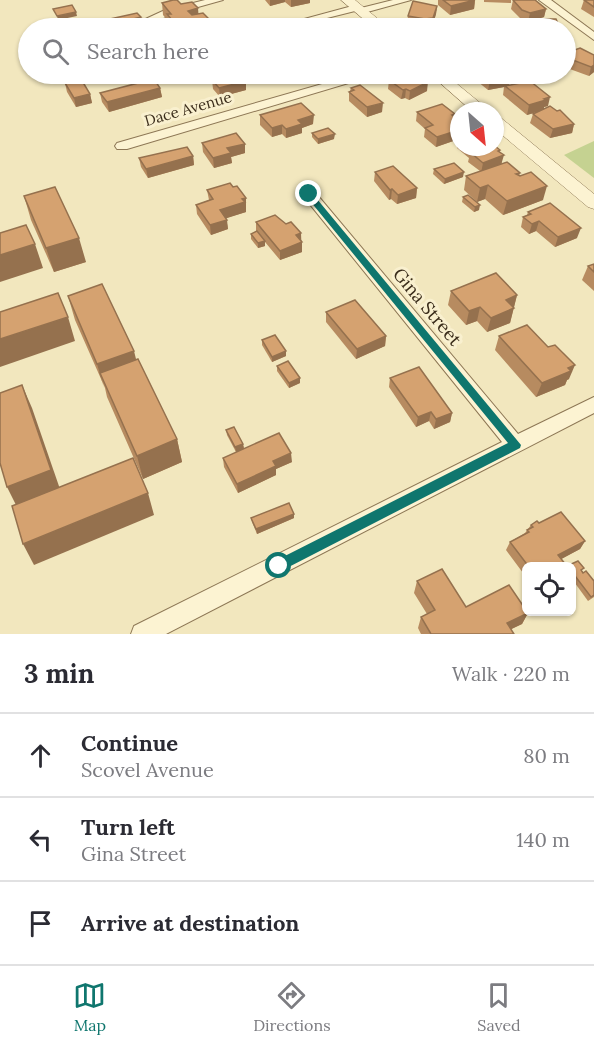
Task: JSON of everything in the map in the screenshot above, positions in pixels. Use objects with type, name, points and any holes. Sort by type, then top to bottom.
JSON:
[{"type":"street","points":[[155,18],[169,12],[218,0]]},
{"type":"street","points":[[311,18],[354,6],[406,0]]},
{"type":"street","points":[[544,0],[568,18]]},
{"type":"street","points":[[354,6],[369,18]]},
{"type":"street","points":[[576,24],[594,37]]},
{"type":"street","name":"Dace Avenue","points":[[122,146],[334,84]]},
{"type":"street","points":[[449,84],[471,102]]},
{"type":"street","points":[[504,128],[594,202]]},
{"type":"street","name":"Gina Street","points":[[309,194],[516,445]]},
{"type":"street","points":[[142,634],[594,404]]},
{"type":"green space","points":[[594,141],[594,178],[564,155]]},
{"type":"building","points":[[173,0],[181,4],[192,2],[198,8],[188,11],[192,15],[203,13],[208,18],[170,18],[167,14],[171,14],[162,3]]},
{"type":"building","points":[[443,0],[475,0],[451,6]]},
{"type":"building","points":[[513,0],[535,0],[546,9],[530,13],[522,10]]},
{"type":"building","points":[[584,0],[594,0],[594,7]]},
{"type":"building","points":[[413,1],[437,6],[433,18],[408,16]]},
{"type":"building","points":[[72,5],[76,12],[57,16],[53,9]]},
{"type":"building","points":[[137,13],[141,17],[137,18],[114,18]]},
{"type":"building","points":[[580,48],[594,55],[594,65],[591,67],[576,61],[576,49]]},
{"type":"building","points":[[66,84],[84,84],[90,94],[74,98]]},
{"type":"building","points":[[134,84],[157,84],[160,88],[107,102],[100,93]]},
{"type":"building","points":[[216,84],[234,84],[219,88]]},
{"type":"building","points":[[395,84],[424,84],[410,91],[403,90]]},
{"type":"building","points":[[534,84],[550,97],[529,105],[505,86]]},
{"type":"building","points":[[360,85],[383,103],[367,107],[349,92],[354,90],[351,88]]},
{"type":"building","points":[[301,103],[314,115],[298,120],[302,124],[286,129],[282,125],[272,128],[260,115]]},
{"type":"building","points":[[442,104],[450,110],[450,133],[437,137],[425,128],[433,125],[417,112]]},
{"type":"building","points":[[550,106],[557,111],[560,110],[574,124],[553,129],[533,114]]},
{"type":"building","points":[[328,128],[335,134],[318,139],[312,133]]},
{"type":"building","points":[[236,133],[245,144],[227,148],[231,153],[213,158],[202,143]]},
{"type":"building","points":[[187,147],[193,156],[146,169],[139,158]]},
{"type":"building","points":[[475,156],[501,156],[483,163]]},
{"type":"building","points":[[507,162],[520,173],[516,174],[520,176],[531,172],[547,186],[507,201],[488,185],[480,188],[466,176]]},
{"type":"building","points":[[454,163],[464,172],[445,179],[434,169]]},
{"type":"building","points":[[393,166],[417,188],[398,195],[392,189],[390,190],[375,172]]},
{"type":"building","points":[[230,183],[233,187],[237,186],[246,198],[242,199],[245,202],[220,210],[227,220],[210,225],[196,205],[213,199],[207,190]]},
{"type":"building","points":[[55,187],[79,238],[46,248],[24,196]]},
{"type":"building","points":[[468,195],[480,205],[475,207],[463,197]]},
{"type":"building","points":[[550,203],[581,228],[558,237],[539,221],[532,224],[523,217],[531,214],[528,212]]},
{"type":"building","points":[[275,215],[286,224],[291,222],[301,233],[296,235],[302,242],[280,251],[256,222]]},
{"type":"building","points":[[26,225],[35,244],[0,255],[0,233]]},
{"type":"building","points":[[257,231],[265,241],[258,243],[251,234]]},
{"type":"building","points":[[594,264],[594,272],[588,266]]},
{"type":"building","points":[[496,273],[517,295],[506,300],[514,308],[491,318],[480,307],[469,311],[451,291]]},
{"type":"building","points":[[102,284],[134,351],[97,364],[68,296]]},
{"type":"building","points":[[58,293],[68,317],[0,339],[0,312]]},
{"type":"building","points":[[355,300],[386,336],[357,349],[326,312]]},
{"type":"building","points":[[527,325],[548,347],[555,345],[575,365],[568,368],[571,371],[542,383],[499,336]]},
{"type":"building","points":[[275,335],[286,351],[272,357],[262,340]]},
{"type":"building","points":[[138,359],[177,439],[137,456],[100,373]]},
{"type":"building","points":[[288,361],[300,378],[289,383],[277,366]]},
{"type":"building","points":[[419,367],[452,413],[436,419],[431,412],[418,417],[390,378]]},
{"type":"building","points":[[22,385],[51,470],[7,487],[0,463],[0,393]]},
{"type":"building","points":[[234,427],[243,444],[235,447],[226,430]]},
{"type":"building","points":[[279,433],[291,453],[273,461],[276,466],[237,484],[223,458]]},
{"type":"building","points":[[133,458],[148,493],[23,544],[12,506]]},
{"type":"building","points":[[289,503],[294,514],[256,529],[251,518]]},
{"type":"building","points":[[561,512],[585,541],[558,555],[564,562],[525,562],[510,542],[529,532],[527,530],[537,521],[539,523]]},
{"type":"building","points":[[578,561],[584,568],[581,570],[583,573],[586,571],[594,581],[594,595],[591,597],[576,577],[576,562]]},
{"type":"building","points":[[442,569],[466,607],[509,585],[522,604],[522,616],[507,623],[514,634],[431,634],[421,617],[435,610],[417,581]]},
{"type":"route","points":[[279,566],[516,445],[309,194]]}]
